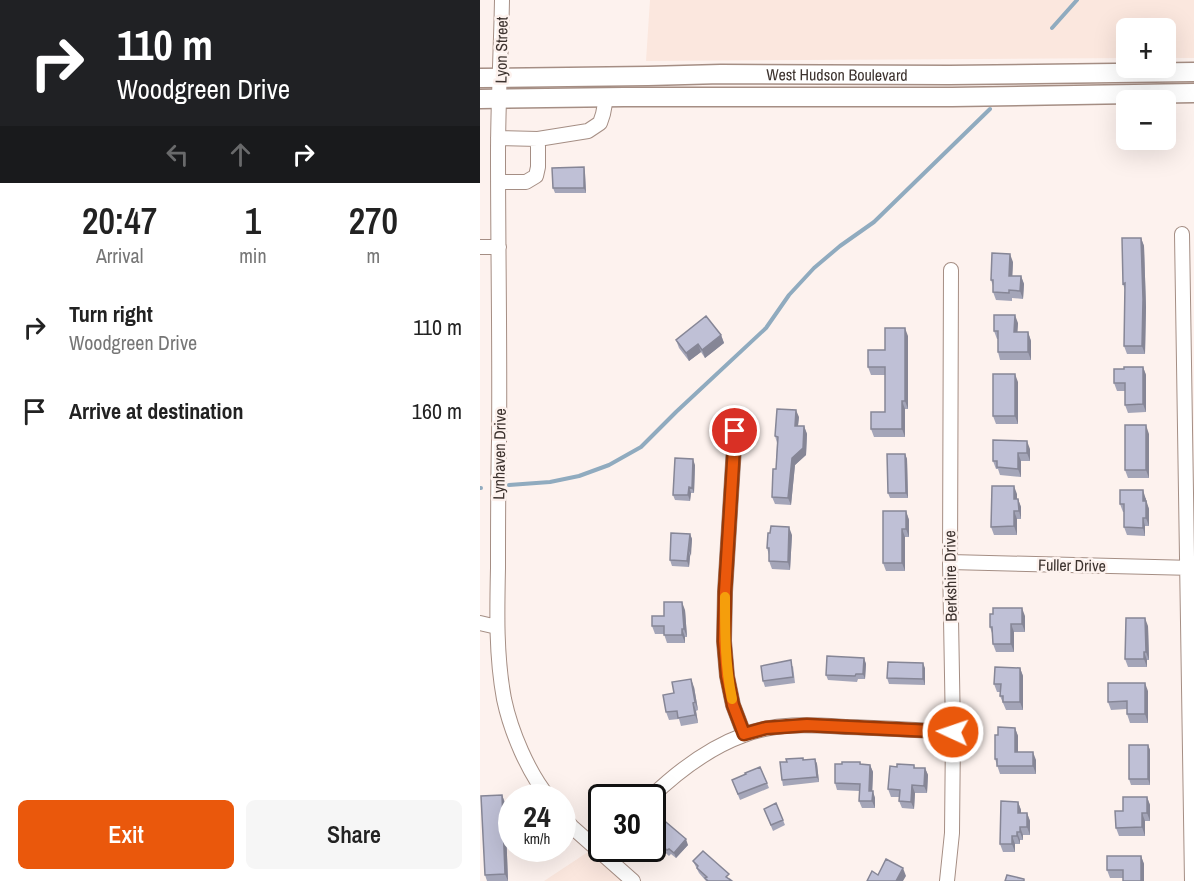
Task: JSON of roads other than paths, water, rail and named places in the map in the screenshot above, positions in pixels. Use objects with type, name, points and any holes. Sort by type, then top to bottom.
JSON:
[{"type":"main road","name":"West Hudson Boulevard","points":[[480,78],[721,74],[949,75],[1194,72]]},
{"type":"main road","name":"West Hudson Boulevard","points":[[480,99],[940,97],[1194,93]]},
{"type":"street","name":"Lyon Street","points":[[499,100],[502,0]]},
{"type":"street","points":[[498,138],[538,139],[588,131],[600,123],[606,98]]},
{"type":"street","name":"Lynhaven Drive","points":[[499,100],[500,355],[497,627],[499,660],[508,714],[518,742],[539,784]]},
{"type":"street","points":[[498,182],[526,182],[536,176],[538,139]]},
{"type":"street","points":[[1182,234],[1190,568],[1192,881]]},
{"type":"street","points":[[480,247],[499,247]]},
{"type":"street","name":"Berkshire Drive","points":[[946,881],[952,833],[953,732],[950,562],[951,270]]},
{"type":"street","points":[[735,431],[724,641],[727,676],[733,705],[744,734]]},
{"type":"street","name":"Fuller Drive","points":[[950,562],[1190,568]]},
{"type":"street","points":[[480,623],[497,627]]},
{"type":"street","points":[[664,784],[712,749],[744,734],[766,728],[807,725],[953,732]]},
{"type":"street","points":[[615,862],[633,881]]},
{"type":"waterway","points":[[1052,28],[1077,0]]},
{"type":"waterway","points":[[509,485],[550,482],[579,476],[609,465],[641,447],[766,328],[789,295],[814,268],[874,222],[990,109]]}]
